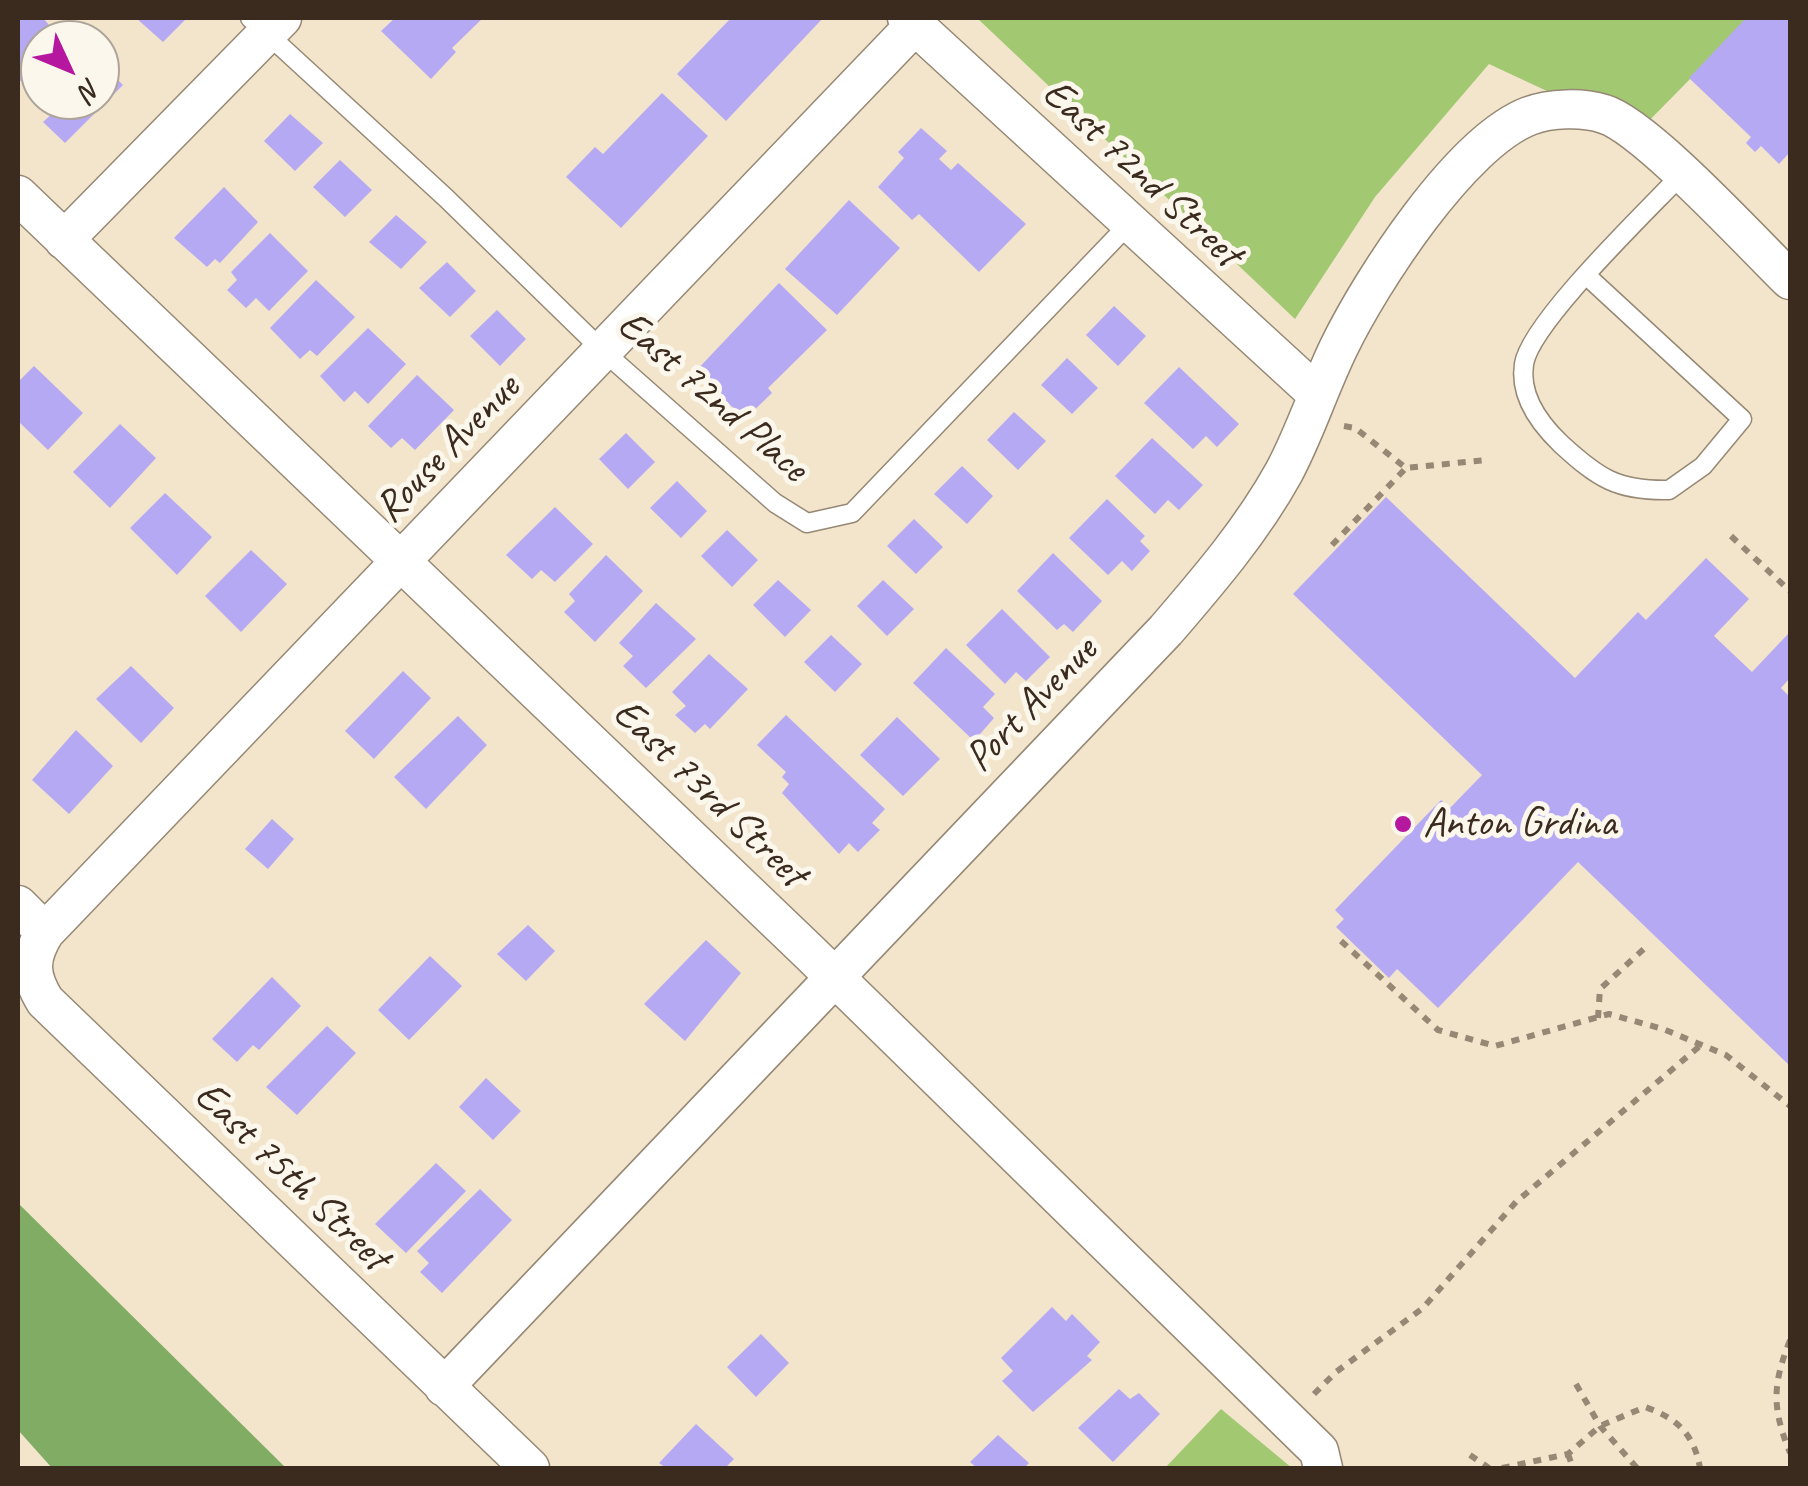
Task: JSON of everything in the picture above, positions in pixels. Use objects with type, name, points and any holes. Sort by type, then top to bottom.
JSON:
[{"type":"street","name":"East 72nd Street","points":[[911,21],[1327,410]]},
{"type":"street","name":"Rouse Avenue","points":[[45,932],[603,351],[911,21]]},
{"type":"street","points":[[64,240],[266,23]]},
{"type":"street","name":"Port Avenue","points":[[444,1387],[1166,630],[1232,552],[1327,410],[1369,291],[1422,216],[1492,140],[1531,115],[1570,109],[1606,114],[1637,133],[1790,280]]},
{"type":"street","name":"East 73rd Street","points":[[18,196],[834,976],[1319,1451],[1324,1468]]},
{"type":"street","points":[[18,905],[45,932]]},
{"type":"street","name":"East 75th Street","points":[[45,932],[34,950],[31,968],[33,982],[45,1002],[530,1468]]},
{"type":"lane","name":"East 72nd Place","points":[[266,23],[603,351],[775,504],[807,523],[852,513],[1128,225]]},
{"type":"lane","points":[[1587,276],[1742,419],[1703,466],[1669,490],[1613,486],[1550,434],[1529,408],[1524,362],[1554,311],[1681,175]]},
{"type":"path","points":[[1327,410],[1406,468]]},
{"type":"path","points":[[1332,544],[1406,468],[1486,460]]},
{"type":"path","points":[[1731,536],[1790,591]]},
{"type":"path","points":[[1342,940],[1438,1030],[1495,1046],[1609,1014],[1726,1055],[1790,1106]]},
{"type":"path","points":[[1598,1018],[1600,989],[1646,947]]},
{"type":"path","points":[[1314,1395],[1336,1372],[1423,1308],[1516,1202],[1701,1045]]},
{"type":"path","points":[[1790,1340],[1781,1363],[1774,1415],[1790,1453]]},
{"type":"path","points":[[1576,1384],[1600,1426],[1637,1468]]},
{"type":"path","points":[[1502,1468],[1568,1454],[1600,1426],[1645,1407],[1674,1417],[1696,1447],[1700,1468]]},
{"type":"path","points":[[1568,1454],[1573,1468]]},
{"type":"path","points":[[1470,1456],[1490,1468]]},
{"type":"green space","points":[[977,18],[1750,18],[1637,133],[1489,64],[1375,197],[1295,319]]},
{"type":"green space","points":[[18,1203],[286,1468],[52,1468],[18,1430]]},
{"type":"green space","points":[[1221,1409],[1292,1468],[1165,1468]]},
{"type":"building","points":[[18,18],[43,18],[20,20],[18,83]]},
{"type":"building","points":[[136,18],[187,18],[163,42]]},
{"type":"building","points":[[395,18],[483,18],[452,48],[456,52],[431,79],[381,31]]},
{"type":"building","points":[[731,18],[823,18],[726,121],[677,74]]},
{"type":"building","points":[[1746,18],[1790,18],[1790,152],[1779,164],[1761,146],[1755,152],[1746,143],[1751,137],[1689,78]]},
{"type":"building","points":[[662,93],[708,136],[621,228],[566,177],[595,147],[603,154]]},
{"type":"building","points":[[290,114],[323,143],[295,171],[264,141]]},
{"type":"building","points":[[45,120],[88,120],[65,143]]},
{"type":"building","points":[[921,128],[947,151],[939,159],[951,170],[958,163],[1026,224],[979,272],[919,214],[912,220],[878,187],[904,158],[898,152]]},
{"type":"building","points":[[340,160],[372,190],[345,217],[313,187]]},
{"type":"building","points":[[224,187],[258,222],[220,263],[215,259],[207,267],[174,238]]},
{"type":"building","points":[[849,200],[900,248],[837,315],[785,269]]},
{"type":"building","points":[[396,215],[427,242],[401,269],[369,242]]},
{"type":"building","points":[[270,233],[308,271],[269,311],[256,298],[246,308],[227,290],[237,280],[231,272]]},
{"type":"building","points":[[447,262],[476,291],[450,317],[419,288]]},
{"type":"building","points":[[316,280],[355,317],[317,356],[310,350],[300,359],[270,328]]},
{"type":"building","points":[[779,283],[827,330],[768,388],[772,393],[745,419],[695,372]]},
{"type":"building","points":[[1114,306],[1146,336],[1118,366],[1086,335]]},
{"type":"building","points":[[497,310],[526,339],[500,366],[470,336]]},
{"type":"building","points":[[368,328],[406,364],[368,404],[355,391],[344,402],[320,376]]},
{"type":"building","points":[[1067,358],[1098,388],[1072,414],[1041,385]]},
{"type":"building","points":[[34,366],[83,413],[48,450],[18,421],[18,382]]},
{"type":"building","points":[[1179,367],[1239,424],[1217,447],[1206,436],[1193,449],[1144,403]]},
{"type":"building","points":[[417,375],[454,410],[415,450],[402,438],[391,448],[368,426]]},
{"type":"building","points":[[1014,412],[1046,441],[1018,470],[987,440]]},
{"type":"building","points":[[120,424],[156,458],[110,508],[73,472]]},
{"type":"building","points":[[626,433],[655,462],[628,489],[599,459]]},
{"type":"building","points":[[1152,438],[1203,485],[1179,510],[1168,500],[1155,514],[1115,476]]},
{"type":"building","points":[[962,466],[993,496],[967,524],[934,494]]},
{"type":"building","points":[[677,481],[707,511],[681,538],[650,508]]},
{"type":"building","points":[[165,493],[212,537],[177,575],[130,528]]},
{"type":"building","points":[[1386,497],[1575,678],[1638,612],[1646,620],[1706,558],[1749,599],[1714,636],[1752,672],[1788,634],[1790,678],[1781,688],[1790,697],[1790,1066],[1578,862],[1438,1008],[1397,969],[1389,978],[1336,927],[1344,919],[1335,910],[1441,800],[1450,808],[1482,775],[1293,594]]},
{"type":"building","points":[[1107,499],[1145,536],[1140,541],[1150,551],[1132,571],[1122,561],[1108,575],[1069,538]]},
{"type":"building","points":[[555,507],[593,544],[555,582],[541,570],[532,579],[506,555]]},
{"type":"building","points":[[914,519],[943,547],[916,574],[887,546]]},
{"type":"building","points":[[727,530],[758,560],[732,587],[701,556]]},
{"type":"building","points":[[251,550],[287,584],[241,632],[205,596]]},
{"type":"building","points":[[1053,553],[1102,601],[1073,632],[1064,624],[1057,630],[1017,591]]},
{"type":"building","points":[[606,555],[643,591],[595,642],[564,612],[575,601],[569,594]]},
{"type":"building","points":[[778,580],[811,610],[785,637],[753,605]]},
{"type":"building","points":[[883,580],[914,609],[887,636],[857,606]]},
{"type":"building","points":[[656,603],[696,639],[646,688],[623,666],[633,656],[619,643]]},
{"type":"building","points":[[1002,609],[1050,657],[1026,681],[1016,672],[1005,684],[966,645]]},
{"type":"building","points":[[831,635],[862,664],[835,692],[804,662]]},
{"type":"building","points":[[946,648],[995,694],[983,707],[994,718],[974,741],[913,683]]},
{"type":"building","points":[[709,654],[748,689],[710,729],[705,724],[695,733],[675,715],[686,706],[672,692]]},
{"type":"building","points":[[131,666],[174,708],[141,743],[96,699]]},
{"type":"building","points":[[403,671],[431,698],[374,759],[345,731]]},
{"type":"building","points":[[786,715],[885,809],[872,823],[880,830],[858,852],[849,843],[839,854],[782,793],[789,784],[782,777],[786,772],[757,745]]},
{"type":"building","points":[[458,716],[487,745],[426,809],[394,777]]},
{"type":"building","points":[[897,717],[940,759],[903,796],[860,755]]},
{"type":"building","points":[[76,730],[113,766],[69,814],[32,780]]},
{"type":"building","points":[[272,819],[294,839],[268,869],[245,849]]},
{"type":"building","points":[[528,925],[555,951],[526,981],[497,954]]},
{"type":"building","points":[[706,940],[741,973],[685,1041],[644,1004]]},
{"type":"building","points":[[430,956],[462,986],[409,1040],[378,1010]]},
{"type":"building","points":[[272,977],[301,1006],[259,1050],[253,1045],[237,1062],[212,1039]]},
{"type":"building","points":[[327,1026],[356,1053],[297,1115],[266,1087]]},
{"type":"building","points":[[486,1078],[521,1111],[493,1140],[459,1107]]},
{"type":"building","points":[[436,1163],[466,1191],[406,1253],[375,1224]]},
{"type":"building","points":[[480,1189],[512,1220],[442,1293],[420,1272],[429,1263],[417,1251]]},
{"type":"building","points":[[1052,1307],[1066,1321],[1072,1314],[1100,1342],[1087,1356],[1092,1360],[1033,1412],[1002,1381],[1013,1371],[1001,1358]]},
{"type":"building","points":[[761,1334],[789,1363],[756,1397],[727,1367]]},
{"type":"building","points":[[1119,1389],[1130,1399],[1139,1393],[1160,1414],[1113,1462],[1078,1428]]},
{"type":"building","points":[[696,1424],[734,1459],[725,1468],[666,1468],[659,1463]]},
{"type":"building","points":[[998,1435],[1029,1463],[1024,1468],[977,1468],[970,1462]]},
{"type":"place","name":"Anton Grdina","points":[[1403,824]]}]
